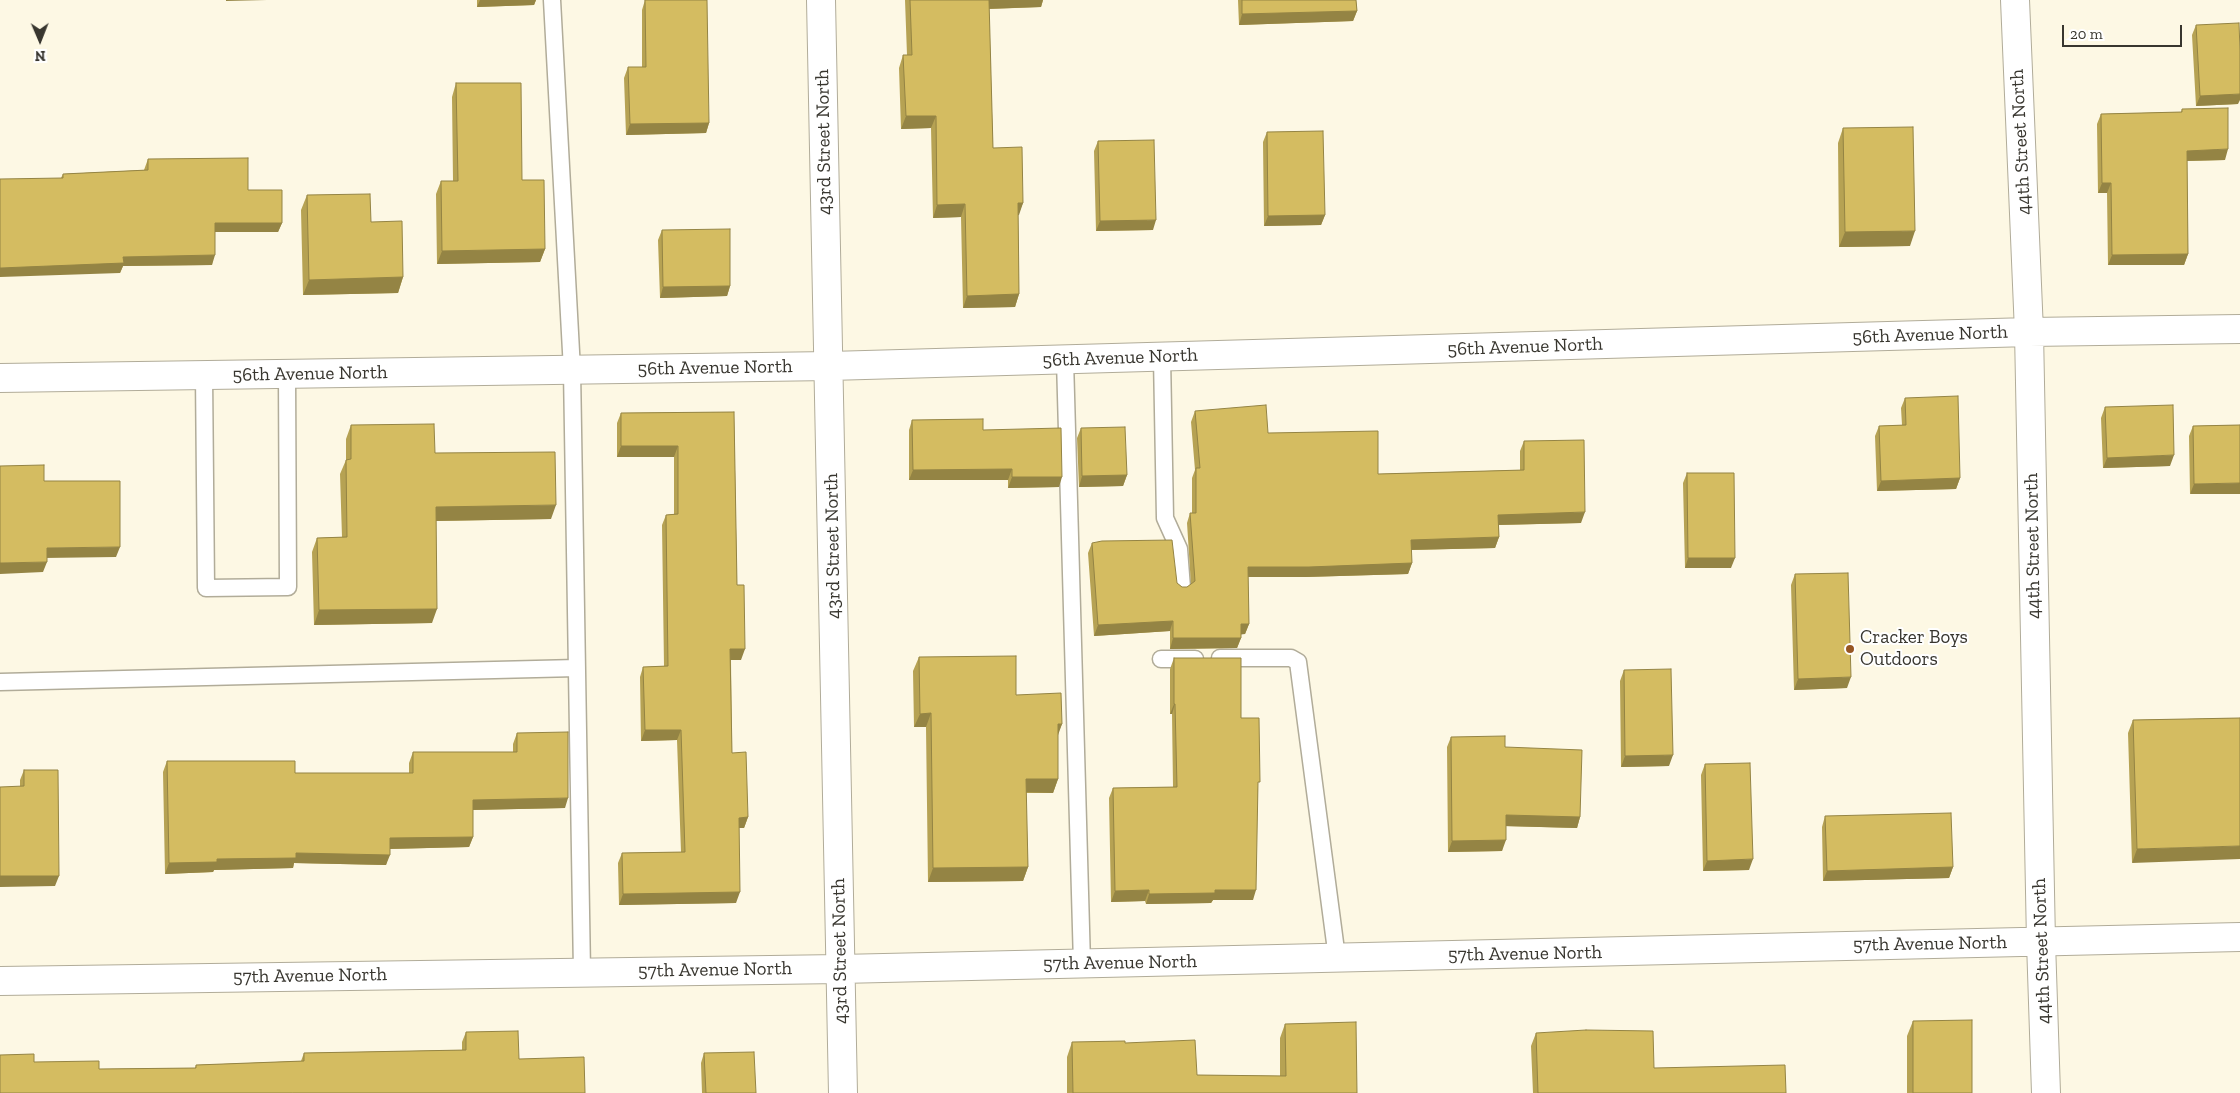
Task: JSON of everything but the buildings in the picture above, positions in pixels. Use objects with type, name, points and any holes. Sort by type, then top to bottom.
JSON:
[{"type":"street","name":"43rd Street North","points":[[821,0],[830,366],[843,1093]]},
{"type":"street","name":"44th Street North","points":[[2015,0],[2029,332],[2041,942],[2046,1093]]},
{"type":"street","name":"56th Avenue North","points":[[0,378],[830,366],[2029,332],[2240,329]]},
{"type":"street","name":"57th Avenue North","points":[[0,981],[1082,964],[2240,937]]},
{"type":"lane","points":[[552,0],[572,370],[582,972]]},
{"type":"lane","points":[[1162,357],[1165,518],[1179,549],[1182,588]]},
{"type":"lane","points":[[1065,360],[1082,964]]},
{"type":"lane","points":[[204,375],[206,588],[215,588],[288,587],[287,374]]},
{"type":"lane","points":[[1161,659],[1291,658],[1298,662],[1337,958]]},
{"type":"lane","points":[[0,682],[577,668]]},
{"type":"place","name":"Cracker Boys Outdoors","points":[[1850,649]]}]
